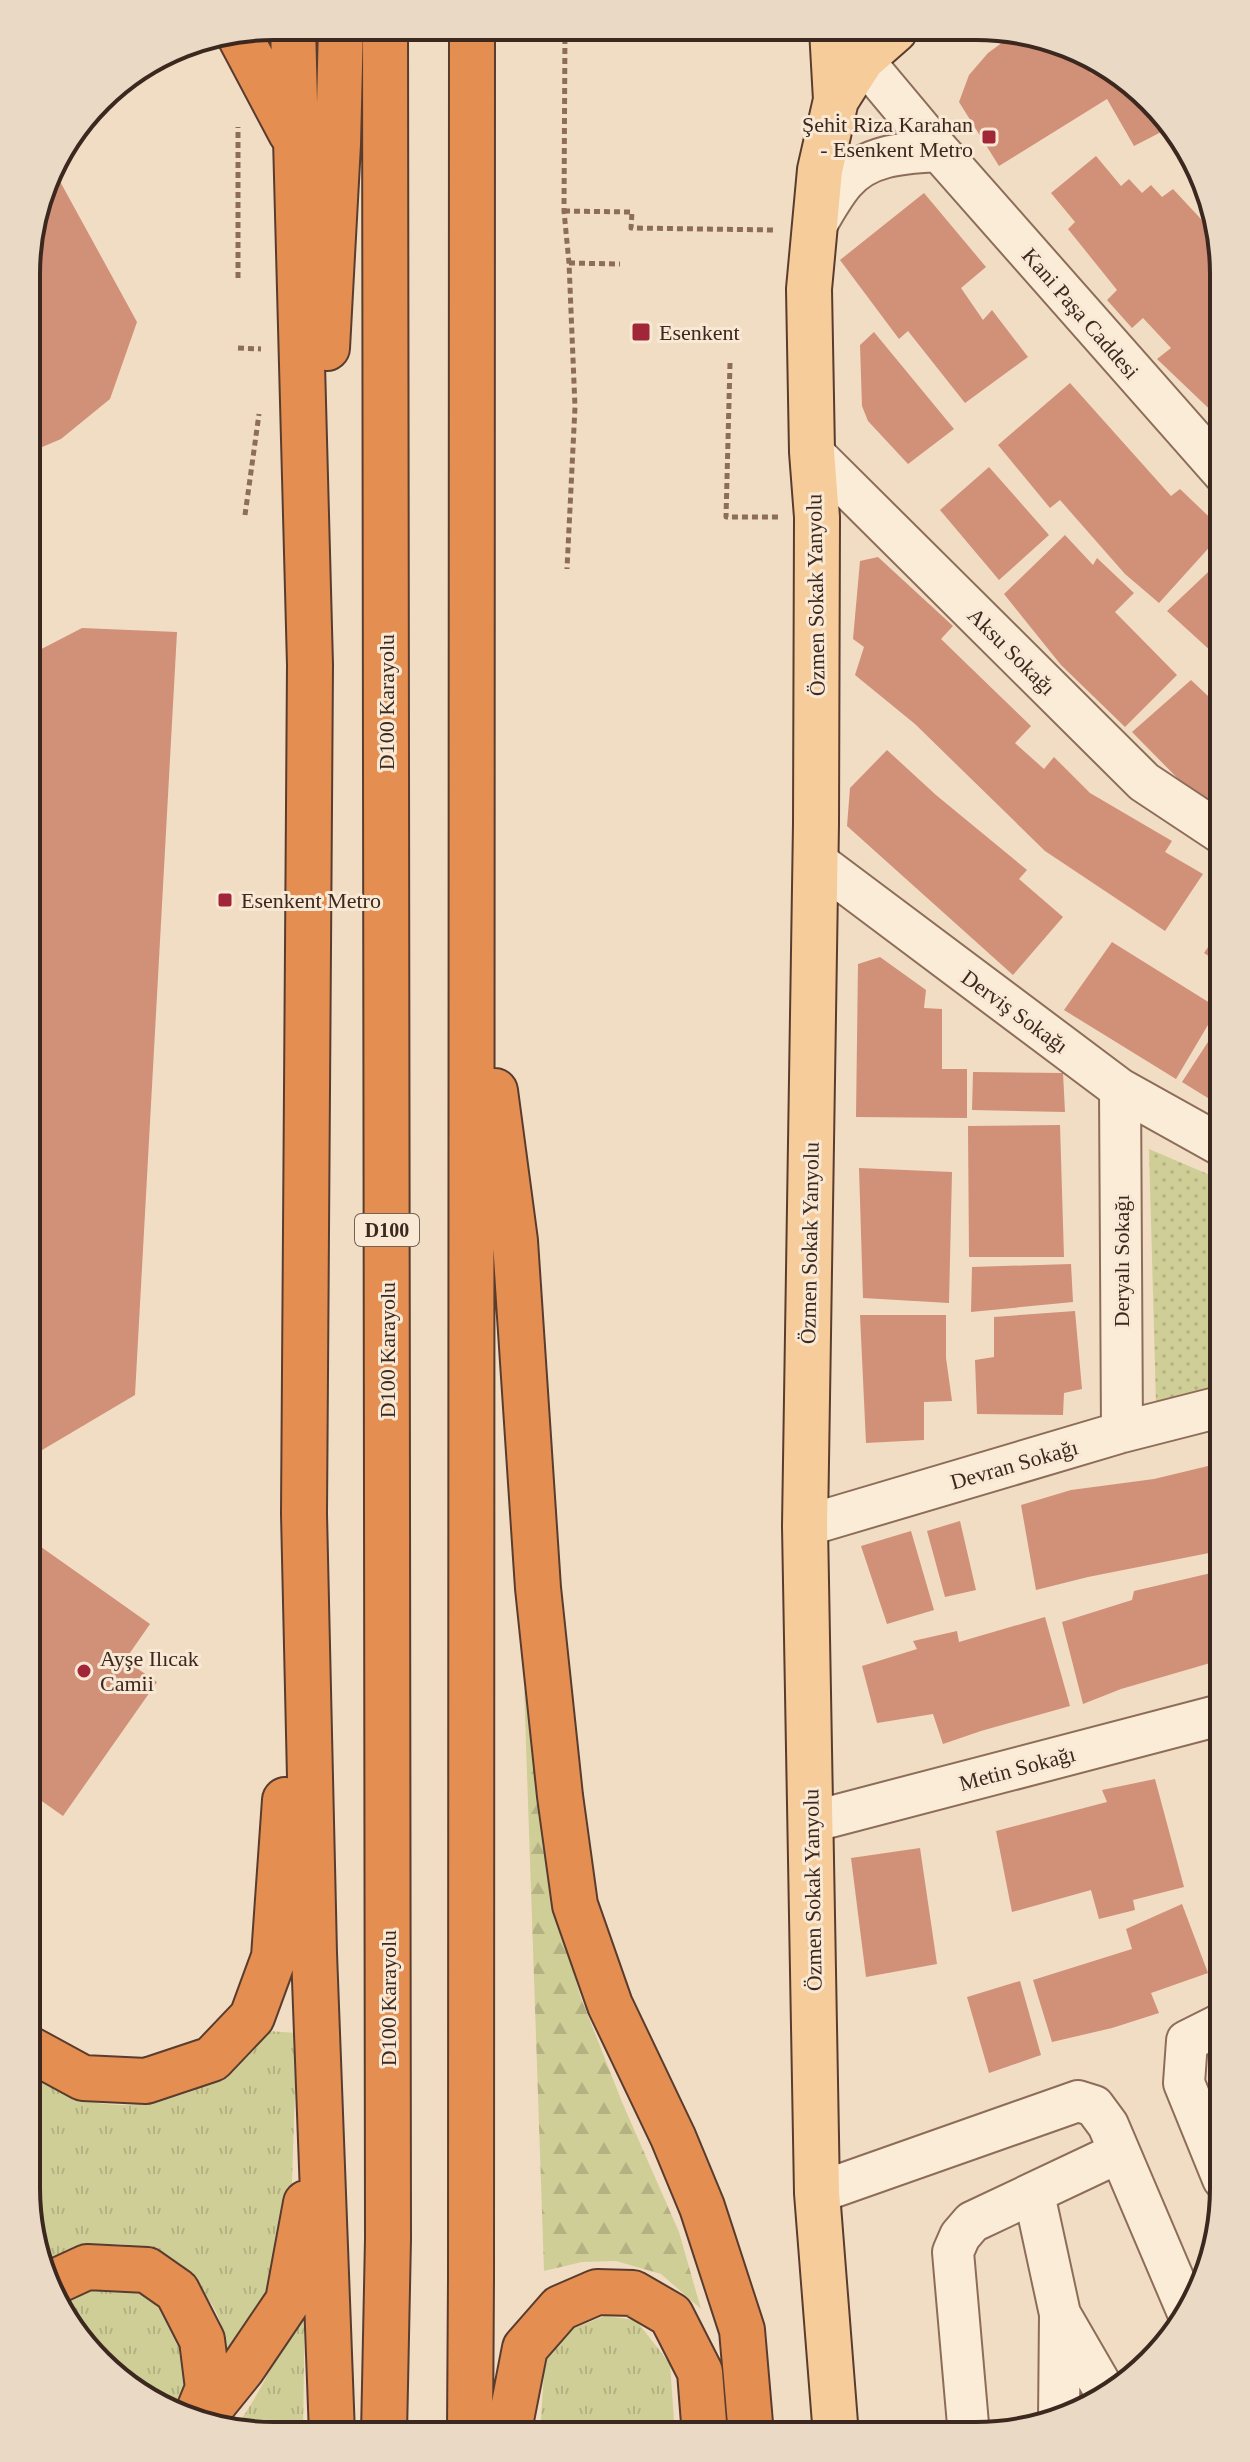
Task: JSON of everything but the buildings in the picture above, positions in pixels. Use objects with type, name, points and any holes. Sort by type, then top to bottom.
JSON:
[{"type":"highway","points":[[293,40],[310,665],[304,1514],[314,1953],[332,2422]]},
{"type":"highway","points":[[310,665],[338,144],[341,40]]},
{"type":"highway","name":"D100 Karayolu","points":[[384,2422],[388,2239],[385,40]]},
{"type":"highway","points":[[470,2422],[474,1955],[469,568],[472,40]]},
{"type":"highway","points":[[243,42],[295,140]]},
{"type":"highway","points":[[471,909],[515,1241],[538,1588],[575,1905],[610,2005],[673,2137],[702,2207],[742,2330],[750,2422]]},
{"type":"highway","points":[[40,2055],[83,2078],[146,2081],[212,2059],[252,2017],[274,1957],[304,1514]]},
{"type":"highway","points":[[206,2412],[242,2369],[288,2301],[306,2204],[314,1953]]},
{"type":"highway","points":[[59,2280],[87,2267],[147,2270],[177,2291],[202,2340],[208,2388],[201,2410]]},
{"type":"highway","points":[[511,2422],[525,2348],[560,2308],[597,2292],[633,2293],[671,2315],[700,2372],[704,2422]]},
{"type":"main road","name":"Özmen Sokak Yanyolu","points":[[835,2422],[817,2193],[805,1526],[816,861],[817,517],[812,452],[809,289],[820,170],[847,44]]},
{"type":"street","name":"Kani Paşa Caddesi","points":[[847,44],[1210,458]]},
{"type":"street","points":[[813,230],[846,180],[869,164],[896,153],[939,151]]},
{"type":"street","name":"Aksu Sokağı","points":[[812,452],[1144,782],[1210,826]]},
{"type":"street","name":"Derviş Sokağı","points":[[816,861],[1120,1089],[1210,1139]]},
{"type":"street","name":"Deryalı Sokağı","points":[[1120,1089],[1122,1432]]},
{"type":"street","name":"Devran Sokağı","points":[[805,1526],[1122,1432],[1209,1410]]},
{"type":"street","name":"Metin Sokağı","points":[[811,1822],[1209,1718]]},
{"type":"street","points":[[1209,2030],[1187,2041],[1184,2083],[1209,2145]]},
{"type":"street","points":[[817,2193],[1078,2101],[1094,2106],[1108,2125],[1182,2299]]},
{"type":"street","points":[[1044,2115],[1070,2175]]},
{"type":"street","points":[[968,2422],[953,2252],[960,2236],[972,2222],[1118,2153]]},
{"type":"street","points":[[1034,2194],[1060,2314],[1059,2407]]},
{"type":"street","points":[[1060,2314],[1101,2386]]},
{"type":"path","points":[[565,40],[564,211],[575,407],[567,569]]},
{"type":"path","points":[[238,278],[239,173]]},
{"type":"path","points":[[564,211],[632,212],[631,228],[813,230]]},
{"type":"path","points":[[569,263],[620,264]]},
{"type":"path","points":[[238,348],[269,350]]},
{"type":"path","points":[[730,363],[726,517],[817,517]]},
{"type":"green space","points":[[1149,1149],[1210,1175],[1209,1390],[1156,1404]]},
{"type":"green space","points":[[524,1686],[554,1902],[580,1995],[622,2102],[679,2232],[701,2309],[661,2274],[616,2261],[582,2262],[544,2271]]},
{"type":"green space","points":[[268,2031],[297,2033],[291,2210],[267,2299],[225,2371],[223,2333],[217,2314],[198,2287],[172,2264],[143,2249],[118,2244],[50,2257],[44,2234],[40,2188],[40,2078],[81,2099],[131,2105],[185,2094],[233,2068],[253,2051]]},
{"type":"green space","points":[[102,2284],[135,2286],[159,2303],[183,2333],[185,2390],[180,2402],[132,2374],[109,2353],[71,2305],[68,2298],[74,2292]]},
{"type":"green space","points":[[305,2293],[303,2422],[240,2419],[264,2382]]},
{"type":"green space","points":[[605,2316],[636,2320],[670,2364],[674,2422],[541,2422],[545,2356],[569,2330]]},
{"type":"place","name":"Şehi̇t Riza Karahan - Esenkent Metro","points":[[989,137]]},
{"type":"place","name":"Esenkent","points":[[641,332]]},
{"type":"place","name":"Esenkent Metro","points":[[225,900]]},
{"type":"place","name":"Ayşe Ilıcak Camii","points":[[84,1671]]}]
